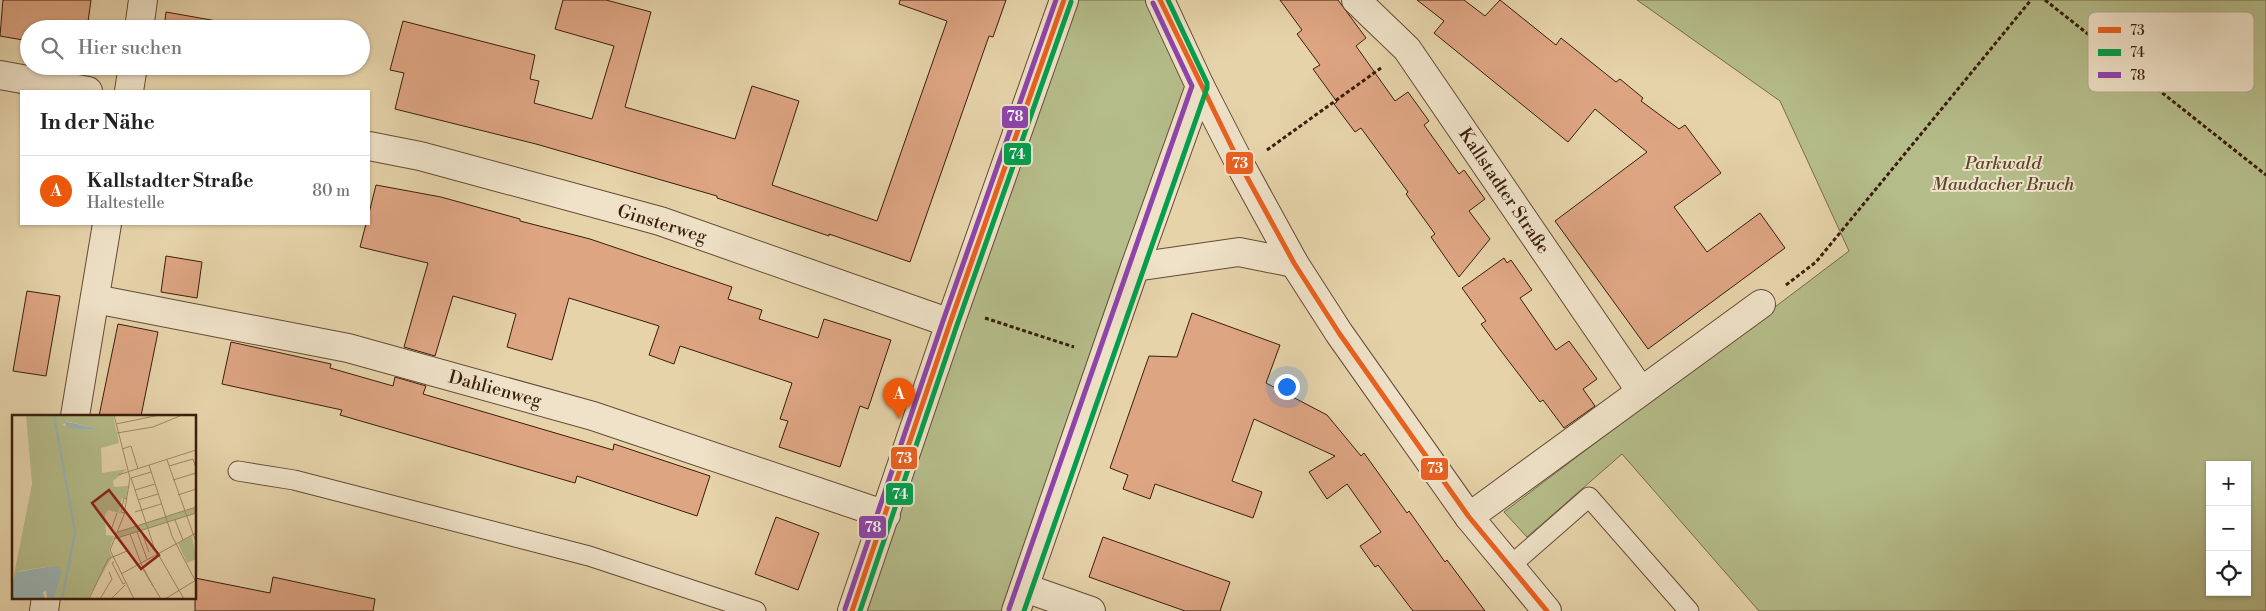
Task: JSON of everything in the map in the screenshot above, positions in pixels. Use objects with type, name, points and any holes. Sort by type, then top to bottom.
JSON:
[{"type":"street","points":[[140,20],[143,0]]},
{"type":"street","points":[[852,611],[950,323],[1064,0]]},
{"type":"street","points":[[1160,0],[1200,86],[1294,263],[1339,333],[1469,517],[1547,611]]},
{"type":"street","name":"Kallstadter Straße","points":[[1356,0],[1407,49],[1640,390]]},
{"type":"street","points":[[0,75],[82,90]]},
{"type":"street","points":[[129,90],[132,75]]},
{"type":"street","points":[[1092,611],[1021,599],[1135,267],[1200,86]]},
{"type":"street","name":"Ginsterweg","points":[[370,146],[420,156],[660,221],[950,323]]},
{"type":"street","points":[[75,415],[107,225]]},
{"type":"street","points":[[1135,267],[1239,252],[1294,263]]},
{"type":"street","name":"Dahlienweg","points":[[94,299],[367,353],[593,416],[886,515]]},
{"type":"street","points":[[1469,517],[1640,390],[1761,304]]},
{"type":"street","points":[[44,611],[46,598]]},
{"type":"lane","points":[[238,471],[294,480],[589,556],[756,611]]},
{"type":"lane","points":[[1509,567],[1589,497],[1689,611]]},
{"type":"path","points":[[1761,304],[1816,262],[2031,0]]},
{"type":"path","points":[[2045,0],[2088,34]]},
{"type":"path","points":[[1242,168],[1407,49]]},
{"type":"path","points":[[2161,92],[2266,175]]},
{"type":"path","points":[[982,317],[1075,348]]},
{"type":"green space","points":[[1064,0],[1160,0],[1200,86],[1016,611],[852,611]]},
{"type":"green space","name":"Parkwald Maudacher Bruch","points":[[1637,0],[2266,0],[2266,611],[1759,611],[1622,454],[1527,537],[1504,512],[1849,251],[1780,101]]},
{"type":"building","points":[[3,0],[91,0],[88,20],[20,20],[20,39],[0,36]]},
{"type":"building","points":[[563,0],[606,0],[651,12],[625,107],[735,139],[752,86],[799,101],[772,185],[877,221],[947,21],[899,4],[900,0],[1006,0],[993,37],[989,36],[910,262],[717,198],[717,196],[536,144],[395,109],[404,73],[390,70],[403,21],[535,55],[530,79],[539,81],[534,103],[592,119],[614,46],[555,29]]},
{"type":"building","points":[[1280,0],[1338,0],[1366,38],[1356,46],[1395,101],[1408,92],[1429,121],[1424,125],[1459,174],[1464,170],[1485,199],[1469,211],[1490,239],[1459,277],[1431,237],[1435,234],[1406,194],[1408,192],[1361,128],[1355,132],[1334,104],[1337,102],[1313,69],[1320,65],[1297,34],[1302,30]]},
{"type":"building","points":[[1417,0],[1464,0],[1485,16],[1500,0],[1556,45],[1561,38],[1616,82],[1620,79],[1643,98],[1641,101],[1679,129],[1685,125],[1721,173],[1674,207],[1707,252],[1760,213],[1785,248],[1648,349],[1555,221],[1647,152],[1595,109],[1568,142],[1434,33],[1444,21]]},
{"type":"building","points":[[166,12],[211,20],[165,20]]},
{"type":"building","points":[[376,185],[441,197],[520,219],[520,221],[590,239],[732,287],[728,299],[762,310],[759,319],[818,338],[824,319],[891,340],[868,409],[860,406],[840,467],[779,447],[788,421],[780,419],[792,383],[680,346],[674,364],[649,355],[659,326],[569,298],[552,360],[507,347],[516,314],[453,296],[435,356],[404,347],[428,263],[360,247],[366,225],[370,225],[370,209]]},
{"type":"building","points":[[166,256],[202,262],[197,298],[161,292]]},
{"type":"building","points":[[1504,258],[1507,263],[1511,260],[1532,290],[1520,298],[1556,350],[1569,341],[1597,379],[1583,389],[1595,406],[1564,428],[1543,400],[1540,402],[1481,324],[1486,321],[1462,288]]},
{"type":"building","points":[[27,291],[60,296],[46,376],[13,371]]},
{"type":"building","points":[[1192,313],[1280,345],[1266,383],[1327,415],[1361,456],[1364,453],[1407,513],[1409,511],[1445,562],[1447,560],[1485,611],[1413,611],[1378,565],[1375,567],[1360,546],[1381,532],[1347,484],[1327,499],[1309,472],[1335,456],[1254,419],[1232,481],[1262,492],[1253,518],[1155,484],[1150,499],[1123,489],[1128,475],[1110,468],[1149,356],[1177,357]]},
{"type":"building","points":[[118,324],[158,332],[141,415],[99,415]]},
{"type":"building","points":[[231,342],[331,364],[330,368],[393,386],[395,377],[426,386],[423,394],[613,450],[614,444],[710,476],[697,516],[577,476],[575,483],[340,415],[342,410],[222,384]]},
{"type":"building","points":[[776,517],[819,533],[798,590],[755,574]]},
{"type":"building","points":[[1103,537],[1230,582],[1220,611],[1185,611],[1089,577]]},
{"type":"building","points":[[273,577],[375,599],[373,611],[195,611],[196,578],[270,593]]},
{"type":"transit line","name":"78","points":[[845,609],[943,321],[1056,0]]},
{"type":"transit line","name":"73","points":[[852,611],[950,323],[1064,0]]},
{"type":"transit line","name":"73","points":[[1160,0],[1242,168],[1294,263],[1339,333],[1469,517],[1547,611]]},
{"type":"transit line","name":"74","points":[[1024,611],[1207,88],[1207,83],[1168,0]]},
{"type":"transit line","name":"74","points":[[860,611],[957,325],[1071,2]]},
{"type":"transit line","name":"78","points":[[1009,609],[1192,86],[1153,3]]},
{"type":"place","name":"Kallstadter Straße","points":[[899,419]]}]
